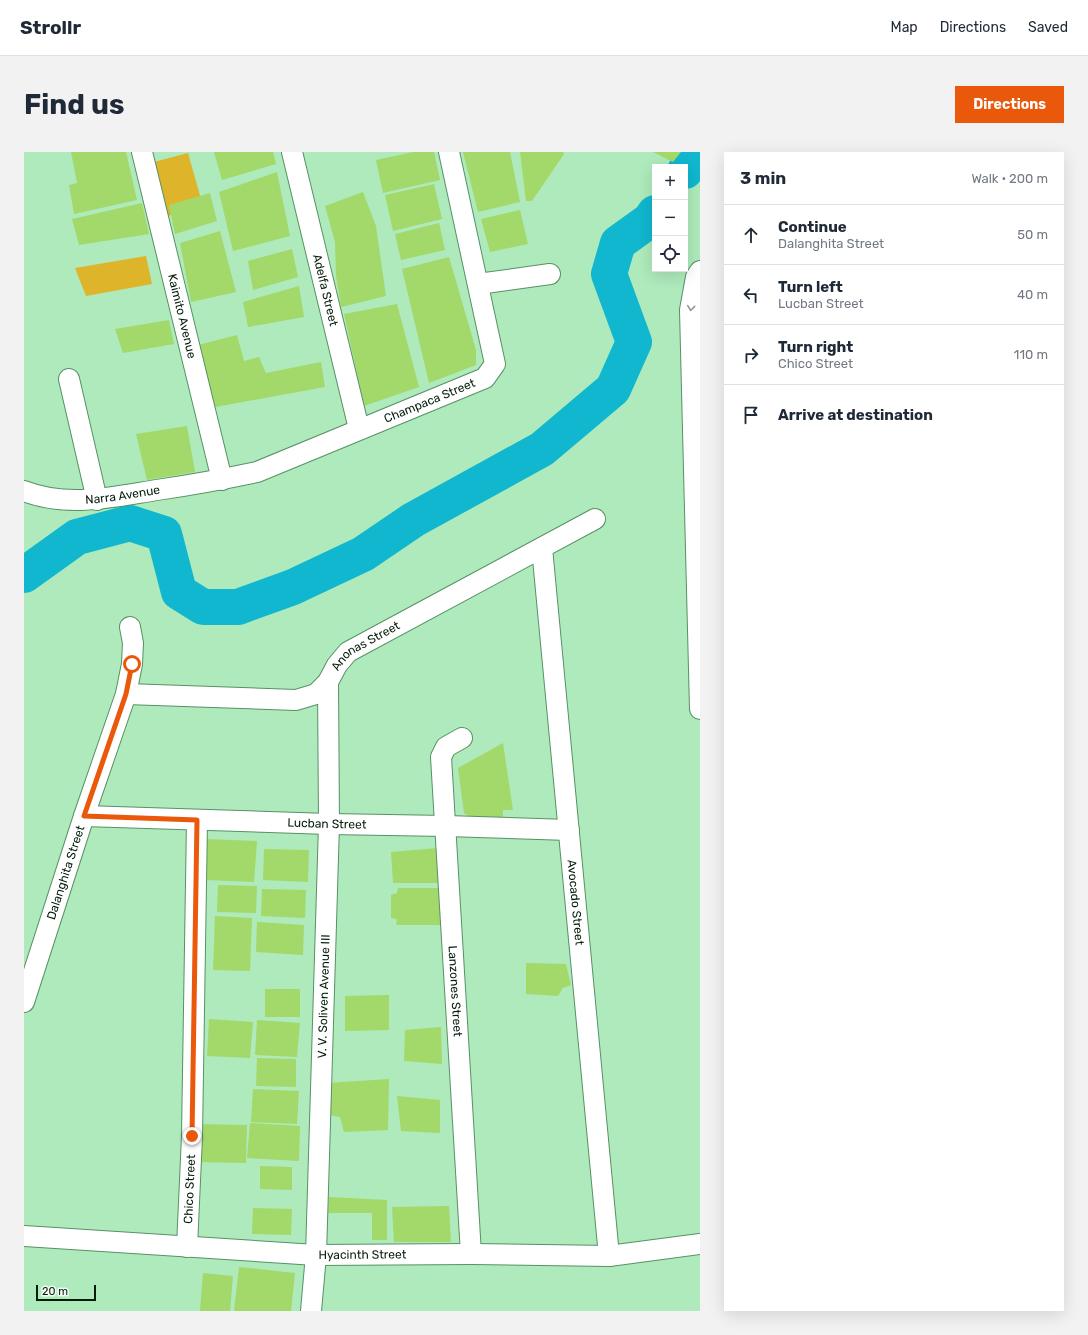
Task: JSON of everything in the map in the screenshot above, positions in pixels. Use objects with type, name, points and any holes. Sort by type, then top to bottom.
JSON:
[{"type":"street","name":"Kaimito Avenue","points":[[142,152],[222,480]]},
{"type":"street","name":"Adelfa Street","points":[[292,152],[359,429]]},
{"type":"street","name":"Champaca Street","points":[[222,480],[257,472],[485,378],[495,364],[449,152]]},
{"type":"street","points":[[700,271],[696,277],[690,310],[700,709]]},
{"type":"street","points":[[478,284],[550,274]]},
{"type":"street","points":[[69,379],[97,500]]},
{"type":"street","name":"Narra Avenue","points":[[24,491],[36,496],[70,501],[97,500],[222,480]]},
{"type":"street","name":"Anonas Street","points":[[126,694],[296,700],[316,694],[328,682],[337,665],[348,652],[595,519]]},
{"type":"street","name":"Avocado Street","points":[[542,548],[609,1256]]},
{"type":"street","name":"Dalanghita Street","points":[[24,1002],[84,816],[126,694],[133,643],[130,627]]},
{"type":"street","name":"V. V. Soliven Avenue III","points":[[311,1311],[316,1255],[329,824],[328,682]]},
{"type":"street","name":"Lanzones Street","points":[[462,738],[446,748],[441,757],[471,1254]]},
{"type":"street","name":"Lucban Street","points":[[84,816],[569,830]]},
{"type":"street","name":"Chico Street","points":[[187,1247],[192,1128],[197,820]]},
{"type":"street","name":"Hyacinth Street","points":[[24,1236],[316,1255],[471,1254],[609,1256],[700,1244]]},
{"type":"shaded area","points":[[188,153],[203,206],[164,217],[150,163]]},
{"type":"shaded area","points":[[146,256],[152,284],[86,296],[75,268]]},
{"type":"building","points":[[71,152],[126,152],[137,200],[74,214],[69,185],[77,183]]},
{"type":"building","points":[[214,152],[273,152],[276,164],[222,180]]},
{"type":"building","points":[[413,152],[434,152],[440,180],[383,193],[376,160]]},
{"type":"building","points":[[463,152],[510,152],[520,202],[478,212]]},
{"type":"building","points":[[520,152],[563,152],[564,154],[532,201],[526,201]]},
{"type":"building","points":[[653,152],[681,152],[673,162]]},
{"type":"building","points":[[277,172],[290,236],[233,251],[219,192]]},
{"type":"building","points":[[434,184],[442,219],[393,231],[385,195]]},
{"type":"building","points":[[363,192],[376,226],[386,296],[341,307],[336,276],[335,242],[325,206]]},
{"type":"building","points":[[210,193],[217,221],[175,234],[169,205]]},
{"type":"building","points":[[142,203],[149,234],[79,245],[72,219]]},
{"type":"building","points":[[520,210],[528,244],[490,252],[481,219]]},
{"type":"building","points":[[439,223],[445,250],[401,260],[395,234]]},
{"type":"building","points":[[220,231],[236,292],[191,302],[180,243]]},
{"type":"building","points":[[292,249],[298,277],[253,290],[248,261]]},
{"type":"building","points":[[449,257],[476,350],[476,365],[429,383],[402,269]]},
{"type":"building","points":[[299,286],[304,317],[248,327],[243,302]]},
{"type":"building","points":[[397,304],[419,387],[364,406],[344,314]]},
{"type":"building","points":[[169,320],[174,344],[123,353],[115,329]]},
{"type":"building","points":[[237,335],[244,361],[259,357],[266,373],[321,362],[325,387],[210,408],[198,345]]},
{"type":"building","points":[[187,426],[195,472],[147,480],[136,434]]},
{"type":"building","points":[[503,743],[513,810],[503,810],[503,820],[479,823],[464,813],[458,768]]},
{"type":"building","points":[[207,839],[257,841],[254,882],[205,880]]},
{"type":"building","points":[[438,848],[438,883],[393,883],[391,852]]},
{"type":"building","points":[[264,849],[309,850],[308,882],[263,880]]},
{"type":"building","points":[[218,885],[257,886],[256,913],[217,912]]},
{"type":"building","points":[[398,888],[441,888],[441,925],[396,925],[397,919],[391,918],[391,895],[397,893]]},
{"type":"building","points":[[262,889],[306,890],[305,918],[261,916]]},
{"type":"building","points":[[215,916],[252,918],[250,971],[213,970]]},
{"type":"building","points":[[257,922],[304,925],[303,955],[256,952]]},
{"type":"building","points":[[526,963],[566,964],[571,985],[563,988],[558,996],[526,994]]},
{"type":"building","points":[[265,989],[300,989],[300,1017],[265,1017]]},
{"type":"building","points":[[389,995],[389,1030],[345,1031],[345,996]]},
{"type":"building","points":[[209,1019],[253,1022],[250,1058],[207,1056]]},
{"type":"building","points":[[257,1020],[300,1023],[297,1057],[255,1055]]},
{"type":"building","points":[[441,1027],[442,1064],[404,1061],[405,1030]]},
{"type":"building","points":[[257,1058],[296,1059],[296,1087],[256,1086]]},
{"type":"building","points":[[389,1079],[388,1130],[344,1132],[340,1117],[329,1115],[327,1083]]},
{"type":"building","points":[[253,1089],[299,1091],[297,1124],[251,1122]]},
{"type":"building","points":[[397,1096],[440,1100],[440,1133],[401,1131]]},
{"type":"building","points":[[250,1123],[300,1126],[299,1161],[247,1158]]},
{"type":"building","points":[[197,1124],[247,1125],[246,1163],[196,1162]]},
{"type":"building","points":[[260,1166],[292,1167],[292,1190],[260,1189]]},
{"type":"building","points":[[329,1197],[387,1200],[387,1240],[372,1240],[372,1213],[328,1213]]},
{"type":"building","points":[[449,1206],[451,1242],[394,1242],[392,1207]]},
{"type":"building","points":[[253,1208],[292,1209],[291,1235],[252,1234]]},
{"type":"building","points":[[239,1267],[295,1273],[291,1311],[234,1311]]},
{"type":"building","points":[[203,1273],[233,1276],[230,1311],[200,1311]]},
{"type":"waterway","points":[[688,167],[699,152]]},
{"type":"waterway","points":[[24,575],[77,537],[130,523],[164,534],[179,592],[203,607],[238,607],[293,587],[363,554],[413,520],[542,449],[613,389],[634,342],[609,274],[618,243],[652,217]]},
{"type":"route","points":[[132,664],[126,694],[84,816],[197,820],[192,1136]]}]
